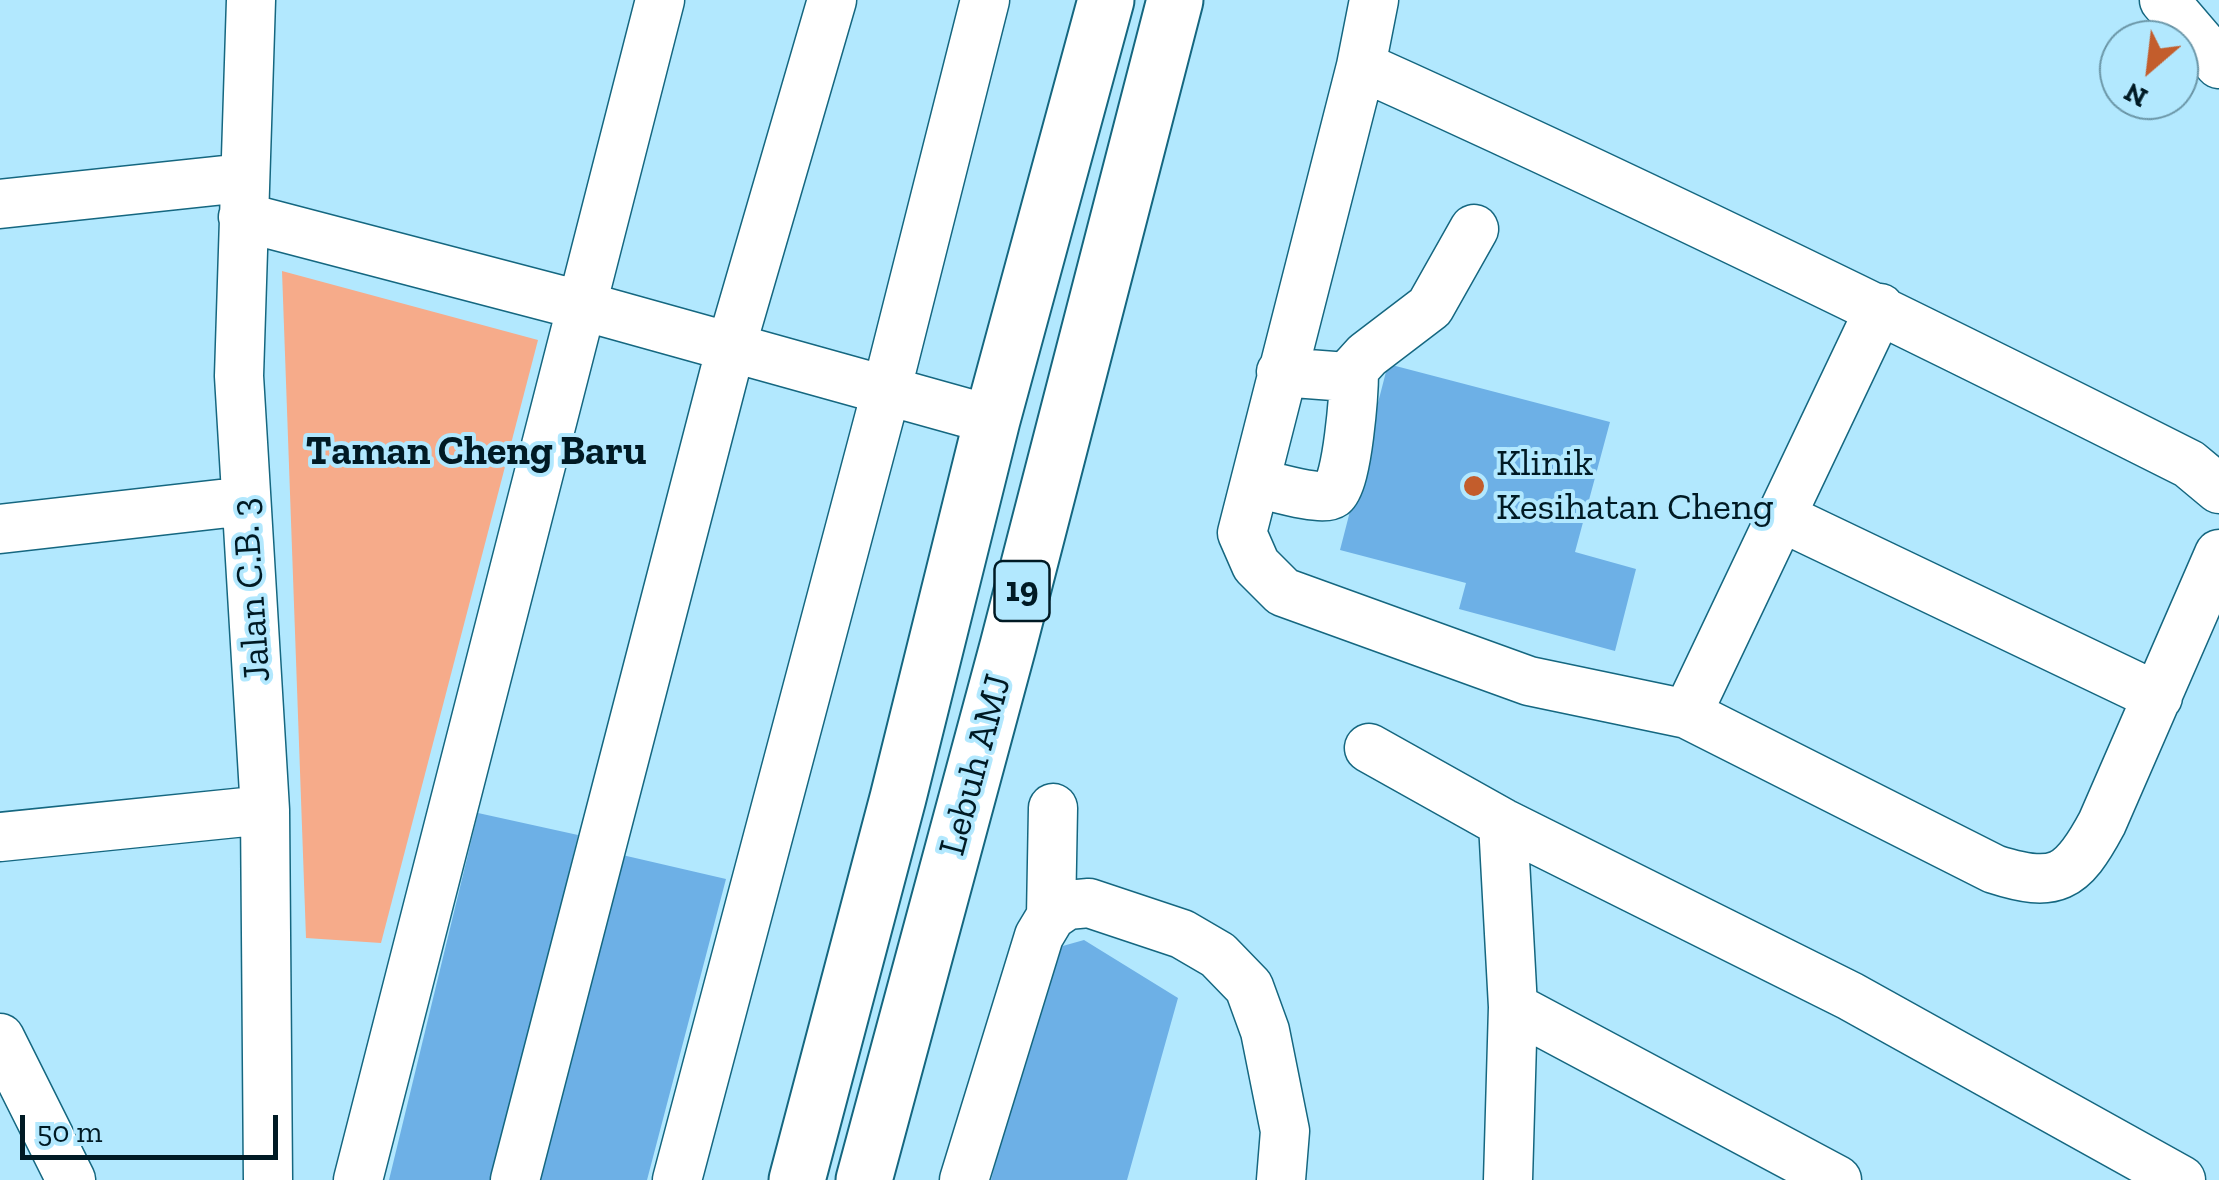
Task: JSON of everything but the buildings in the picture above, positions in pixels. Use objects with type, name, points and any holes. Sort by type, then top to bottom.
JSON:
[{"type":"highway","name":"Lebuh AMJ","points":[[797,1180],[992,420],[1106,0]]},
{"type":"highway","name":"Lebuh AMJ","points":[[864,1180],[1003,664],[1174,0]]},
{"type":"street","name":"Jalan C.B. 3","points":[[251,0],[239,376],[265,810],[263,1167]]},
{"type":"street","points":[[358,1180],[660,0]]},
{"type":"street","points":[[514,1180],[730,347],[832,0]]},
{"type":"street","points":[[676,1180],[886,392],[985,0]]},
{"type":"street","points":[[1086,76],[1098,0]]},
{"type":"street","points":[[1374,0],[1362,66],[1242,532],[1256,566],[1284,592],[1529,682],[1687,714],[1994,869],[2030,880],[2058,877],[2085,856],[2219,554]]},
{"type":"street","points":[[2164,0],[2219,64]]},
{"type":"street","points":[[1362,66],[1880,308],[2189,464],[2219,489]]},
{"type":"street","points":[[0,204],[243,198],[582,306],[992,420]]},
{"type":"street","points":[[1281,372],[1347,377],[1366,356],[1430,307],[1474,229]]},
{"type":"street","points":[[1687,714],[1880,308]]},
{"type":"street","points":[[1257,483],[1322,497],[1333,494],[1340,483],[1353,414],[1354,371]]},
{"type":"street","points":[[0,529],[246,502]]},
{"type":"street","points":[[1781,517],[2158,697]]},
{"type":"street","points":[[1369,748],[1502,823],[1850,996],[2171,1178]]},
{"type":"street","points":[[1053,808],[1070,910]]},
{"type":"street","points":[[0,837],[265,810]]},
{"type":"street","points":[[1502,823],[1513,1007],[1508,1180]]},
{"type":"street","points":[[1070,910],[1182,934],[1218,956],[1249,987],[1264,1031],[1285,1131],[1282,1180]]},
{"type":"street","points":[[964,1180],[1039,936],[1070,910]]},
{"type":"street","points":[[1513,1007],[1828,1178]]},
{"type":"street","points":[[0,1038],[71,1179]]},
{"type":"shaded area","points":[[282,271],[538,340],[381,943],[306,938]]},
{"type":"place","name":"Klinik Kesihatan Cheng","points":[[1474,486]]},
{"type":"district","name":"Taman Cheng Baru","points":[[476,453]]}]
